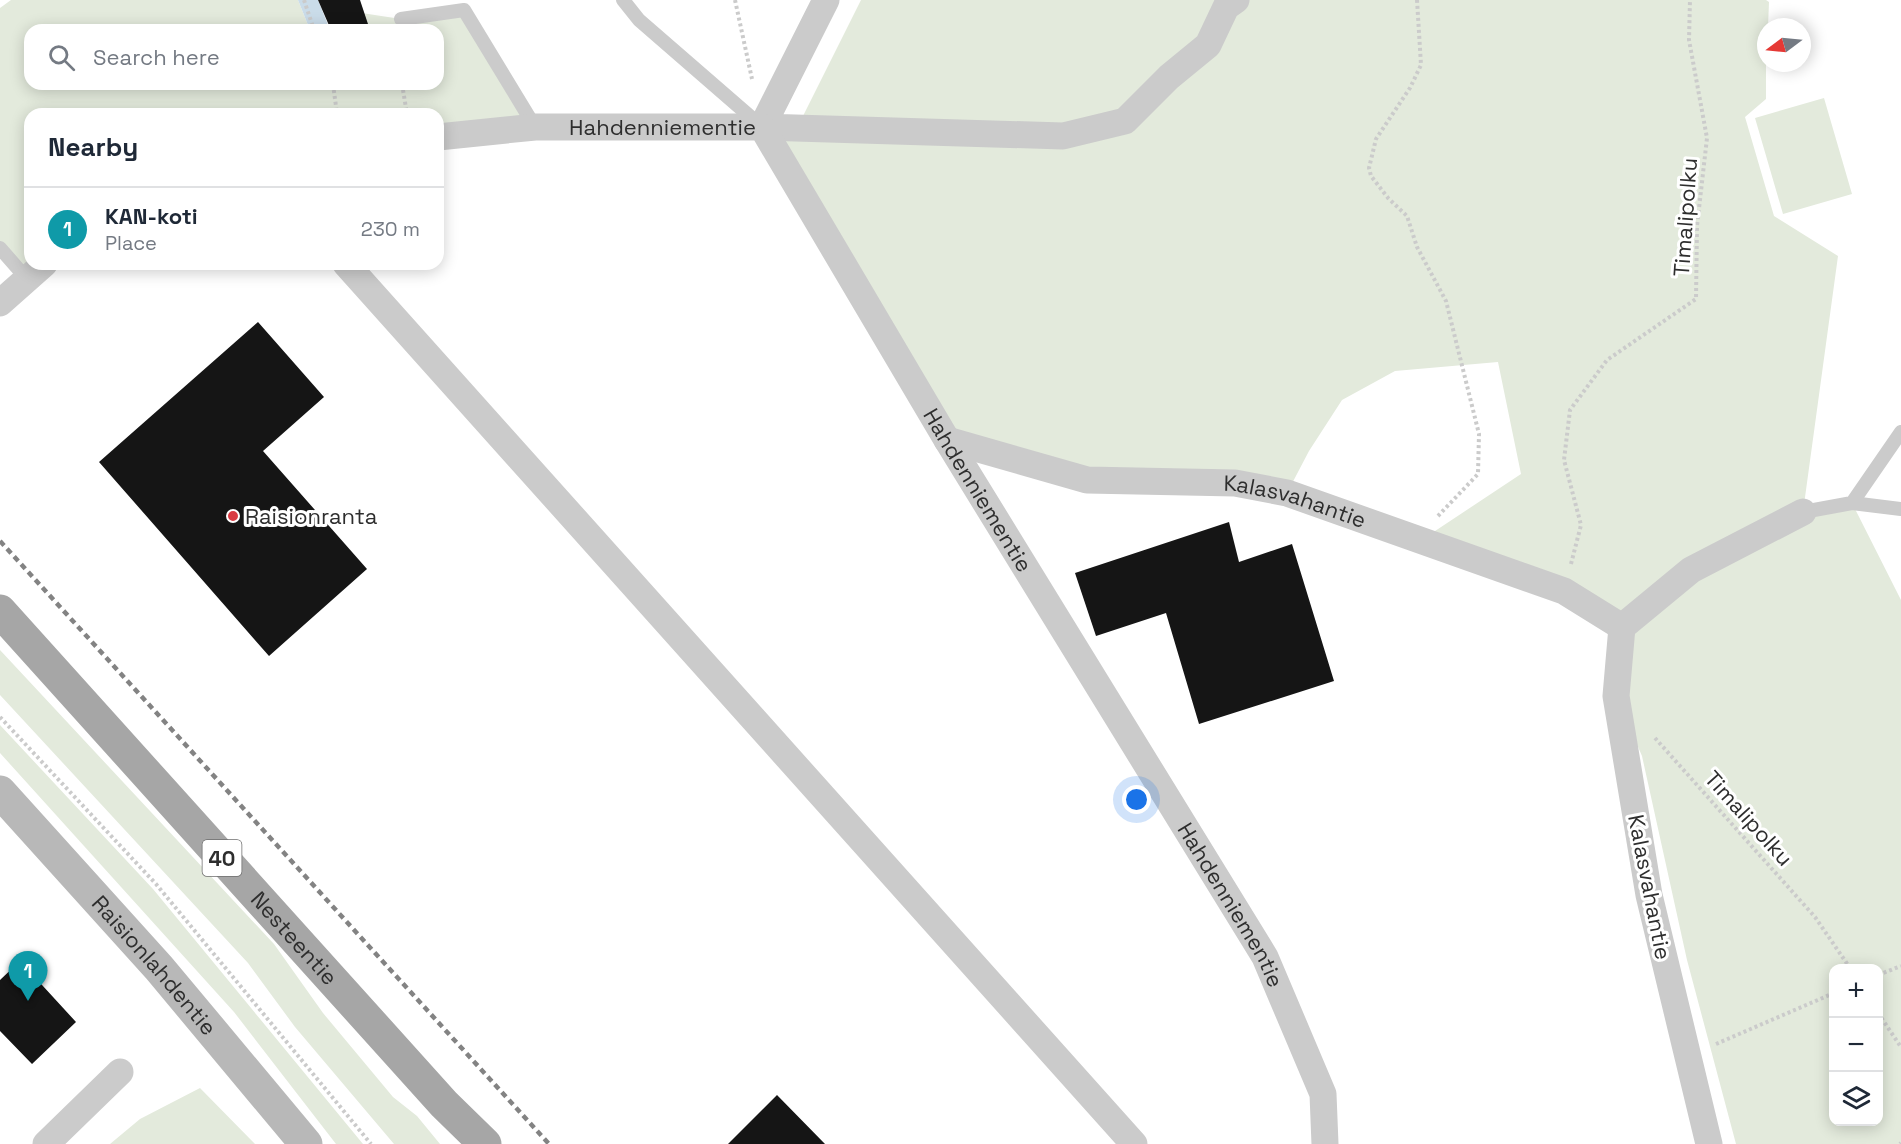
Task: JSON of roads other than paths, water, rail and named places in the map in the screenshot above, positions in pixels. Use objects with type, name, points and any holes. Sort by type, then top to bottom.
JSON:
[{"type":"main road","name":"Nesteentie","points":[[0,611],[444,1104],[485,1144]]},
{"type":"main road","name":"Raisionlahdentie","points":[[0,792],[159,968],[306,1144]]},
{"type":"main road","name":"Nesteentie","points":[[444,1104],[473,1144]]},
{"type":"street","points":[[826,0],[762,127],[1063,136],[1125,121],[1169,77],[1208,45],[1226,7],[1236,0]]},
{"type":"street","name":"Hahdenniementie","points":[[444,136],[535,127],[762,127],[947,440],[1265,957],[1323,1094],[1325,1144]]},
{"type":"street","points":[[351,270],[1134,1144]]},
{"type":"street","points":[[0,303],[35,272]]},
{"type":"street","name":"Kalasvahantie","points":[[947,440],[1087,480],[1235,483],[1287,493],[1564,591],[1622,627],[1616,696],[1649,895],[1709,1144]]},
{"type":"street","points":[[1622,627],[1691,570],[1803,512]]},
{"type":"street","points":[[46,1144],[120,1072]]},
{"type":"lane","points":[[623,0],[639,20],[762,127]]},
{"type":"lane","points":[[401,19],[464,10],[535,127]]},
{"type":"lane","points":[[0,248],[24,264]]},
{"type":"lane","points":[[1852,503],[1901,432]]},
{"type":"lane","points":[[1803,512],[1852,503],[1901,509]]},
{"type":"water","points":[[298,0],[318,0],[328,24],[308,24]]},
{"type":"railway","points":[[0,541],[549,1144]]},
{"type":"place","name":"Raisionranta","points":[[233,516]]},
{"type":"place","name":"KAN-koti","points":[[28,1001]]}]
